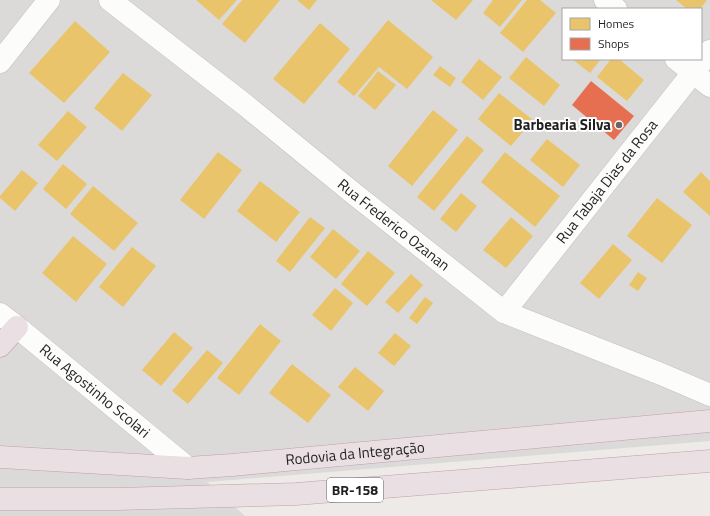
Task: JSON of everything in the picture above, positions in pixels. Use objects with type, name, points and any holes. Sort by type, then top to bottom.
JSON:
[{"type":"highway","points":[[0,346],[18,327]]},
{"type":"highway","name":"Rodovia da Integração","points":[[0,457],[188,468],[240,465],[710,421]]},
{"type":"highway","name":"BR-158","points":[[0,498],[118,499],[296,494],[706,465]]},
{"type":"street","points":[[0,62],[49,0]]},
{"type":"street","name":"Rua Frederico Ozanan","points":[[110,0],[244,104],[504,312],[710,395]]},
{"type":"street","points":[[605,0],[615,8]]},
{"type":"street","name":"Rua Tabaja Dias da Rosa","points":[[504,312],[710,52]]},
{"type":"street","points":[[677,60],[710,86]]},
{"type":"street","name":"Rua Agostinho Scolari","points":[[0,314],[18,327],[188,468]]},
{"type":"shaded area","points":[[0,0],[710,0],[710,441],[207,482],[245,516],[0,516]]},
{"type":"building: Homes","points":[[196,0],[237,0],[219,20]]},
{"type":"building: Homes","points":[[242,0],[280,0],[245,43],[222,24]]},
{"type":"building: Homes","points":[[297,0],[317,0],[309,10]]},
{"type":"building: Homes","points":[[431,0],[473,0],[456,20]]},
{"type":"building: Homes","points":[[493,0],[522,0],[500,27],[483,13]]},
{"type":"building: Homes","points":[[527,0],[540,0],[556,13],[523,52],[500,33]]},
{"type":"building: Homes","points":[[676,0],[707,0],[701,8],[686,8]]},
{"type":"building: Homes","points":[[388,20],[433,57],[407,89],[379,67],[354,96],[337,82]]},
{"type":"building: Homes","points":[[75,21],[110,52],[64,103],[29,73]]},
{"type":"building: Homes","points":[[320,23],[350,49],[304,104],[273,79]]},
{"type":"building: Homes","points":[[526,57],[560,85],[544,106],[509,78]]},
{"type":"building: Homes","points":[[479,59],[502,77],[483,100],[461,82]]},
{"type":"building: Homes","points":[[573,60],[600,60],[590,73]]},
{"type":"building: Homes","points":[[610,60],[620,60],[644,80],[627,101],[597,77]]},
{"type":"building: Homes","points":[[440,66],[456,78],[450,87],[433,75]]},
{"type":"building: Homes","points":[[378,71],[396,85],[375,110],[358,96]]},
{"type":"building: Homes","points":[[123,73],[152,95],[122,131],[94,108]]},
{"type":"building: Homes","points":[[499,93],[533,120],[511,146],[478,119]]},
{"type":"building: Homes","points":[[433,110],[458,130],[412,186],[388,166]]},
{"type":"building: Homes","points":[[68,111],[87,127],[57,161],[38,145]]},
{"type":"building: Homes","points":[[467,136],[484,150],[434,211],[417,197]]},
{"type":"building: Homes","points":[[547,139],[580,165],[563,187],[530,160]]},
{"type":"building: Homes","points":[[218,152],[242,170],[204,219],[180,200]]},
{"type":"building: Homes","points":[[505,152],[560,196],[535,227],[481,182]]},
{"type":"building: Homes","points":[[63,164],[87,184],[66,209],[43,189]]},
{"type":"building: Homes","points":[[22,170],[38,183],[15,211],[0,198],[0,196]]},
{"type":"building: Homes","points":[[701,172],[710,181],[710,216],[683,192]]},
{"type":"building: Homes","points":[[260,181],[300,212],[276,242],[237,211]]},
{"type":"building: Homes","points":[[93,186],[138,223],[114,251],[70,214]]},
{"type":"building: Homes","points":[[461,193],[477,206],[456,232],[440,219]]},
{"type":"building: Homes","points":[[657,198],[692,225],[662,263],[627,236]]},
{"type":"building: Homes","points":[[310,217],[325,228],[290,272],[276,261]]},
{"type":"building: Homes","points":[[511,217],[533,236],[506,268],[483,250]]},
{"type":"building: Homes","points":[[333,229],[360,251],[336,279],[310,257]]},
{"type":"building: Homes","points":[[73,236],[107,264],[76,302],[42,273]]},
{"type":"building: Homes","points":[[613,244],[632,260],[599,299],[580,283]]},
{"type":"building: Homes","points":[[132,247],[156,266],[123,307],[99,287]]},
{"type":"building: Homes","points":[[368,251],[395,273],[367,306],[341,284]]},
{"type":"building: Homes","points":[[638,272],[647,278],[638,291],[629,285]]},
{"type":"building: Homes","points":[[411,274],[423,285],[398,313],[385,302]]},
{"type":"building: Homes","points":[[335,288],[353,303],[331,331],[312,315]]},
{"type":"building: Homes","points":[[425,297],[433,303],[417,324],[409,318]]},
{"type":"building: Homes","points":[[260,324],[281,341],[239,395],[217,378]]},
{"type":"building: Homes","points":[[174,332],[193,348],[161,386],[142,370]]},
{"type":"building: Homes","points":[[395,333],[411,346],[394,366],[378,353]]},
{"type":"building: Homes","points":[[207,350],[223,363],[188,404],[172,391]]},
{"type":"building: Homes","points":[[292,364],[331,395],[308,423],[269,393]]},
{"type":"building: Homes","points":[[355,367],[384,391],[368,411],[338,387]]},
{"type":"building: Shops","points":[[591,81],[634,116],[614,140],[572,105]]},
{"type":"place","name":"Barbearia Silva","points":[[619,125]]}]
